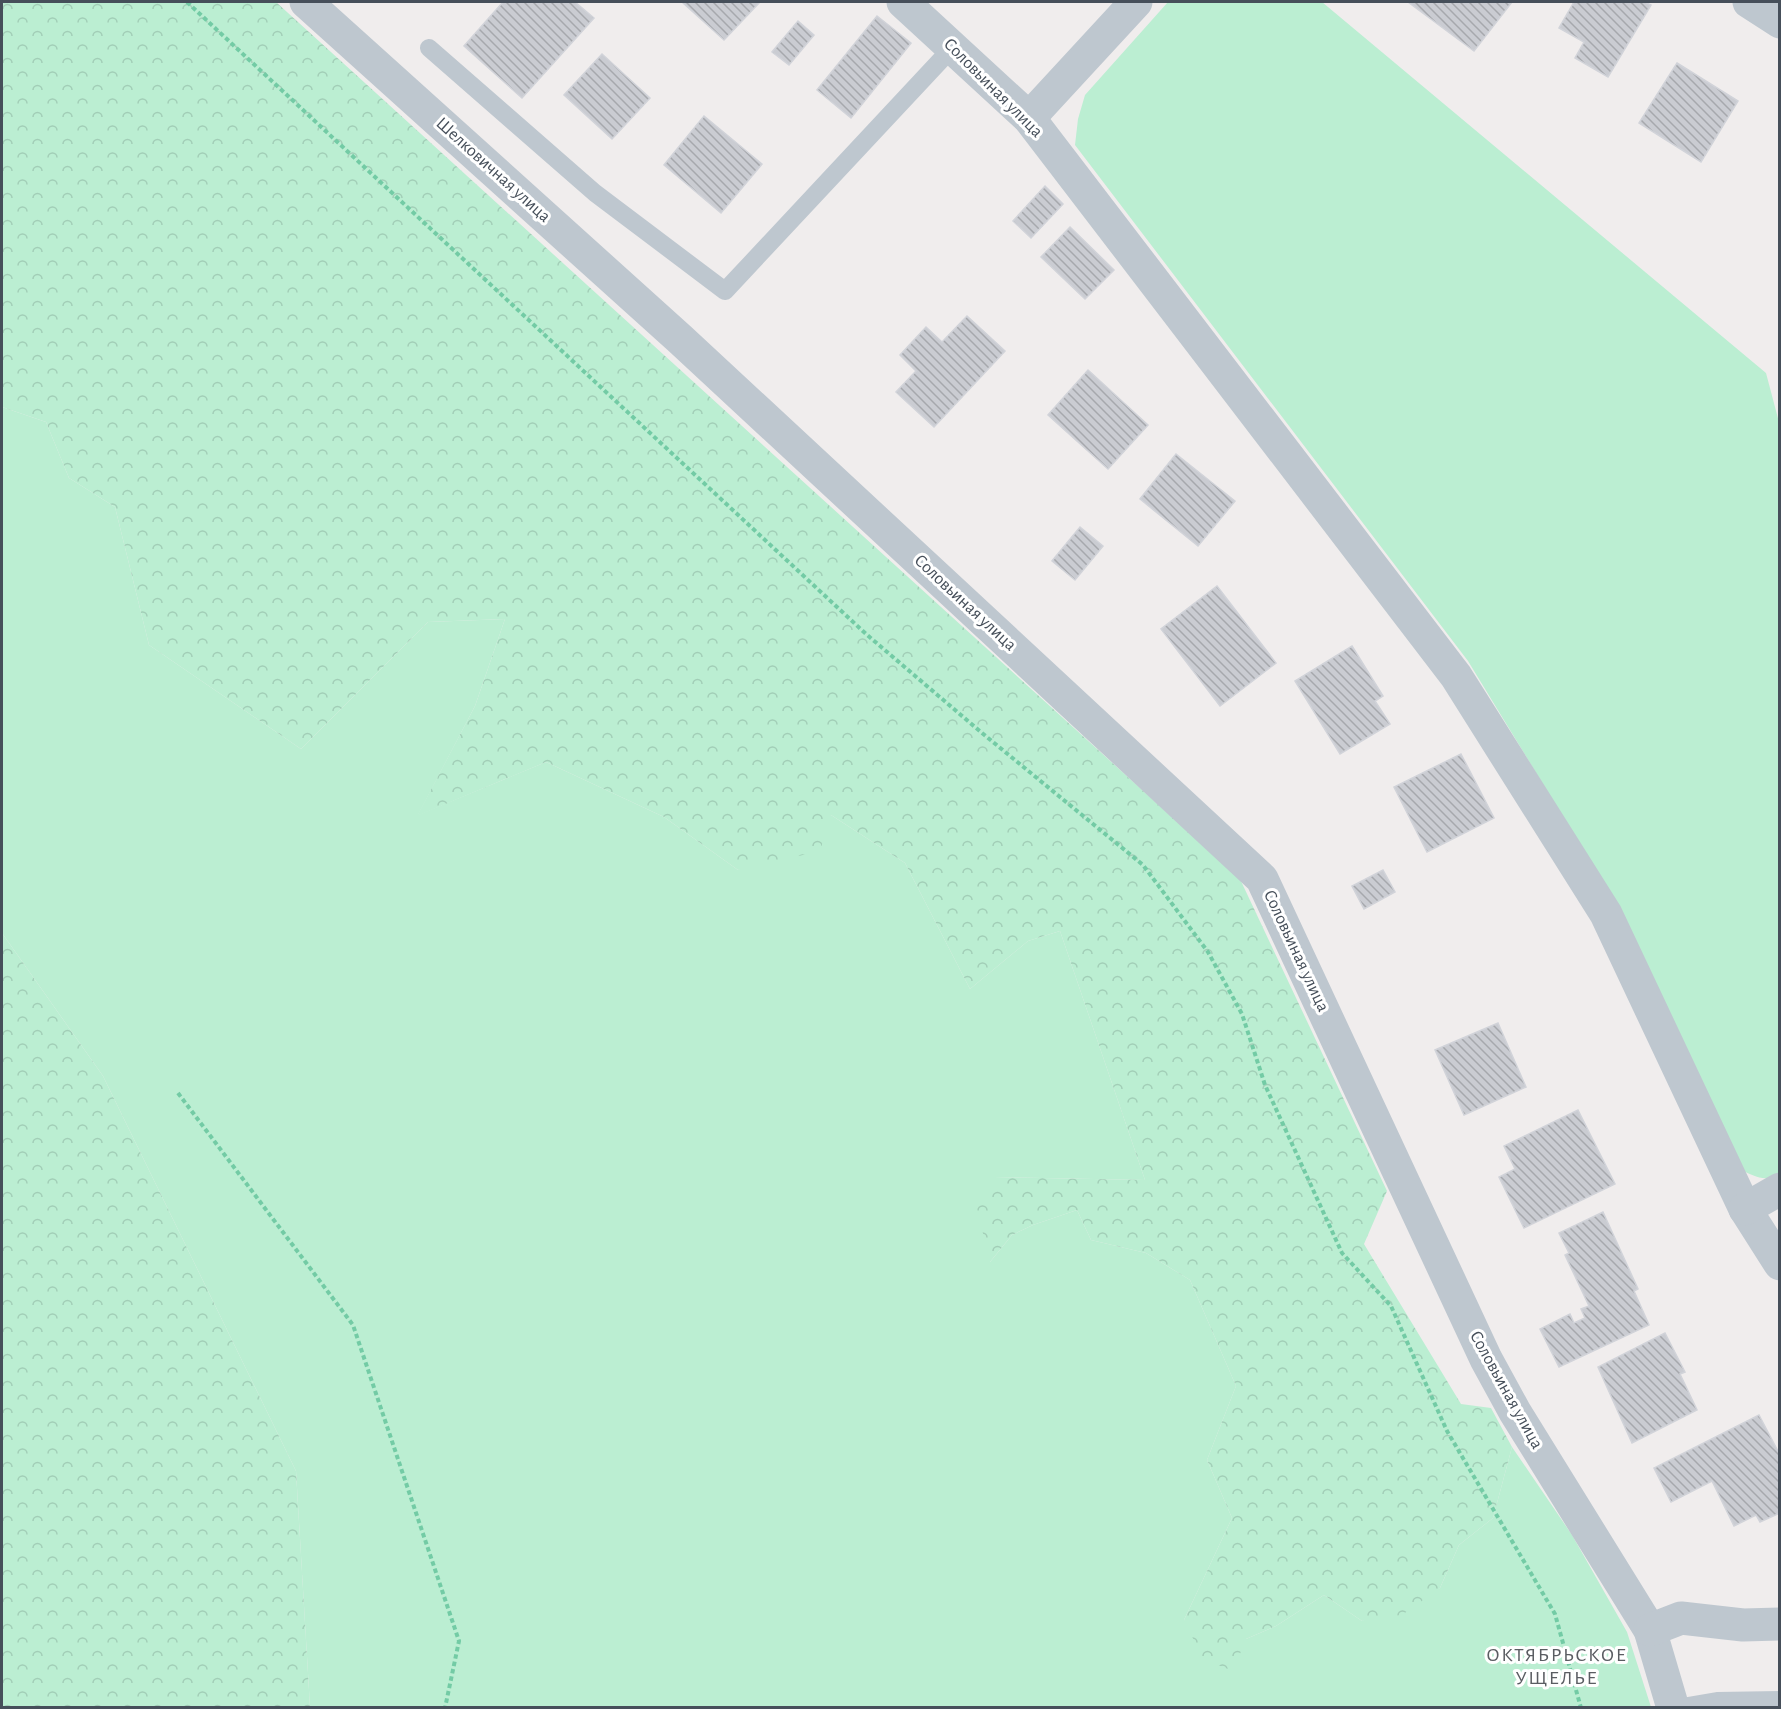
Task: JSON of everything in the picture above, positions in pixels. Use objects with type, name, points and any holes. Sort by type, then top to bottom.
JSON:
[{"type":"street","name":"Шелковичная улица","points":[[306,2],[680,339]]},
{"type":"street","name":"Соловьиная улица","points":[[903,2],[1029,118],[1456,676],[1606,914],[1745,1209],[1779,1264]]},
{"type":"street","points":[[1029,118],[1136,2]]},
{"type":"street","points":[[1749,2],[1779,22]]},
{"type":"street","name":"Соловьиная улица","points":[[680,339],[1262,879],[1486,1359],[1650,1630],[1675,1707]]},
{"type":"street","points":[[1745,1209],[1779,1189]]},
{"type":"street","points":[[1650,1630],[1682,1618],[1743,1625],[1779,1624]]},
{"type":"lane","points":[[429,48],[595,193],[724,291],[953,47]]},
{"type":"lane","points":[[1675,1707],[1717,1701],[1779,1700]]},
{"type":"path","points":[[187,2],[866,634],[982,734],[1143,865],[1208,952],[1242,1014],[1265,1085],[1342,1253],[1391,1306],[1447,1431],[1555,1614],[1581,1707]]},
{"type":"path","points":[[178,1093],[353,1325],[459,1641],[445,1707]]},
{"type":"green space","points":[[2,2],[276,2],[1240,879],[1387,1191],[1364,1244],[1461,1404],[1491,1408],[1512,1447],[1493,1518],[1459,1545],[1440,1588],[1402,1615],[1362,1621],[1324,1595],[1276,1626],[1246,1639],[1233,1671],[1203,1659],[1184,1620],[1232,1518],[1207,1460],[1236,1386],[1190,1280],[1146,1253],[1091,1240],[1077,1210],[1012,1235],[990,1262],[976,1205],[994,1177],[1145,1180],[1060,931],[1028,941],[970,989],[905,863],[831,815],[820,851],[738,870],[664,817],[546,762],[417,816],[475,706],[505,619],[428,622],[301,749],[149,645],[115,507],[69,478],[46,422],[2,407]]},
{"type":"green space","points":[[1168,2],[1322,2],[1766,373],[1780,426],[1779,1174],[1774,1177],[1764,1178],[1740,1169],[1617,906],[1468,661],[1075,145],[1078,119],[1085,95]]},
{"type":"green space","points":[[2,407],[46,422],[69,478],[115,507],[149,645],[301,749],[428,622],[505,619],[475,706],[418,815],[546,762],[664,817],[738,870],[831,815],[905,863],[970,989],[1028,941],[1060,931],[1145,1180],[995,1177],[990,1262],[1012,1235],[1077,1210],[1091,1240],[1146,1253],[1190,1280],[1236,1386],[1207,1460],[1232,1518],[1184,1620],[1246,1639],[1276,1626],[1324,1595],[1362,1621],[1440,1588],[1459,1545],[1493,1518],[1512,1447],[1572,1535],[1627,1632],[1651,1707],[310,1707],[296,1471],[103,1076],[2,933]]},
{"type":"green space","points":[[2,933],[103,1076],[296,1471],[310,1707],[2,1707]]},
{"type":"building","points":[[503,2],[575,2],[594,18],[522,98],[464,46]]},
{"type":"building","points":[[682,2],[760,2],[724,40]]},
{"type":"building","points":[[1408,2],[1512,2],[1474,51]]},
{"type":"building","points":[[1574,2],[1645,2],[1651,5],[1608,77],[1575,58],[1584,42],[1559,28]]},
{"type":"building","points":[[877,16],[911,43],[851,118],[817,90]]},
{"type":"building","points":[[798,21],[814,35],[789,65],[772,52]]},
{"type":"building","points":[[602,54],[650,98],[612,139],[564,95]]},
{"type":"building","points":[[1677,63],[1738,101],[1701,162],[1639,123]]},
{"type":"building","points":[[704,116],[762,164],[721,213],[664,165]]},
{"type":"building","points":[[1045,186],[1063,204],[1031,238],[1013,221]]},
{"type":"building","points":[[1070,227],[1114,270],[1085,299],[1041,257]]},
{"type":"building","points":[[967,316],[1005,351],[934,427],[896,392],[916,371],[900,355],[926,327],[942,342]]},
{"type":"building","points":[[1088,370],[1148,425],[1108,469],[1048,415]]},
{"type":"building","points":[[1176,454],[1235,501],[1198,546],[1140,499]]},
{"type":"building","points":[[1080,527],[1103,546],[1075,580],[1052,561]]},
{"type":"building","points":[[1217,586],[1276,663],[1220,706],[1161,629]]},
{"type":"building","points":[[1352,646],[1383,696],[1375,701],[1390,724],[1340,754],[1295,681]]},
{"type":"building","points":[[1461,754],[1494,818],[1427,852],[1394,787]]},
{"type":"building","points":[[1383,870],[1395,892],[1364,909],[1352,886]]},
{"type":"building","points":[[1498,1023],[1526,1087],[1464,1115],[1435,1050]]},
{"type":"building","points":[[1578,1110],[1615,1184],[1524,1228],[1499,1177],[1515,1169],[1504,1146]]},
{"type":"building","points":[[1603,1212],[1638,1289],[1634,1291],[1649,1325],[1559,1367],[1540,1329],[1570,1314],[1574,1323],[1585,1318],[1581,1309],[1589,1306],[1565,1255],[1569,1253],[1559,1233]]},
{"type":"building","points":[[1665,1333],[1685,1372],[1680,1374],[1697,1410],[1632,1443],[1598,1367]]},
{"type":"building","points":[[1759,1415],[1780,1455],[1780,1513],[1760,1522],[1756,1515],[1734,1526],[1712,1481],[1671,1502],[1654,1468]]},
{"type":"district","name":"ОКТЯБРЬСКОЕ УЩЕЛЬЕ","points":[[1557,1666]]}]
